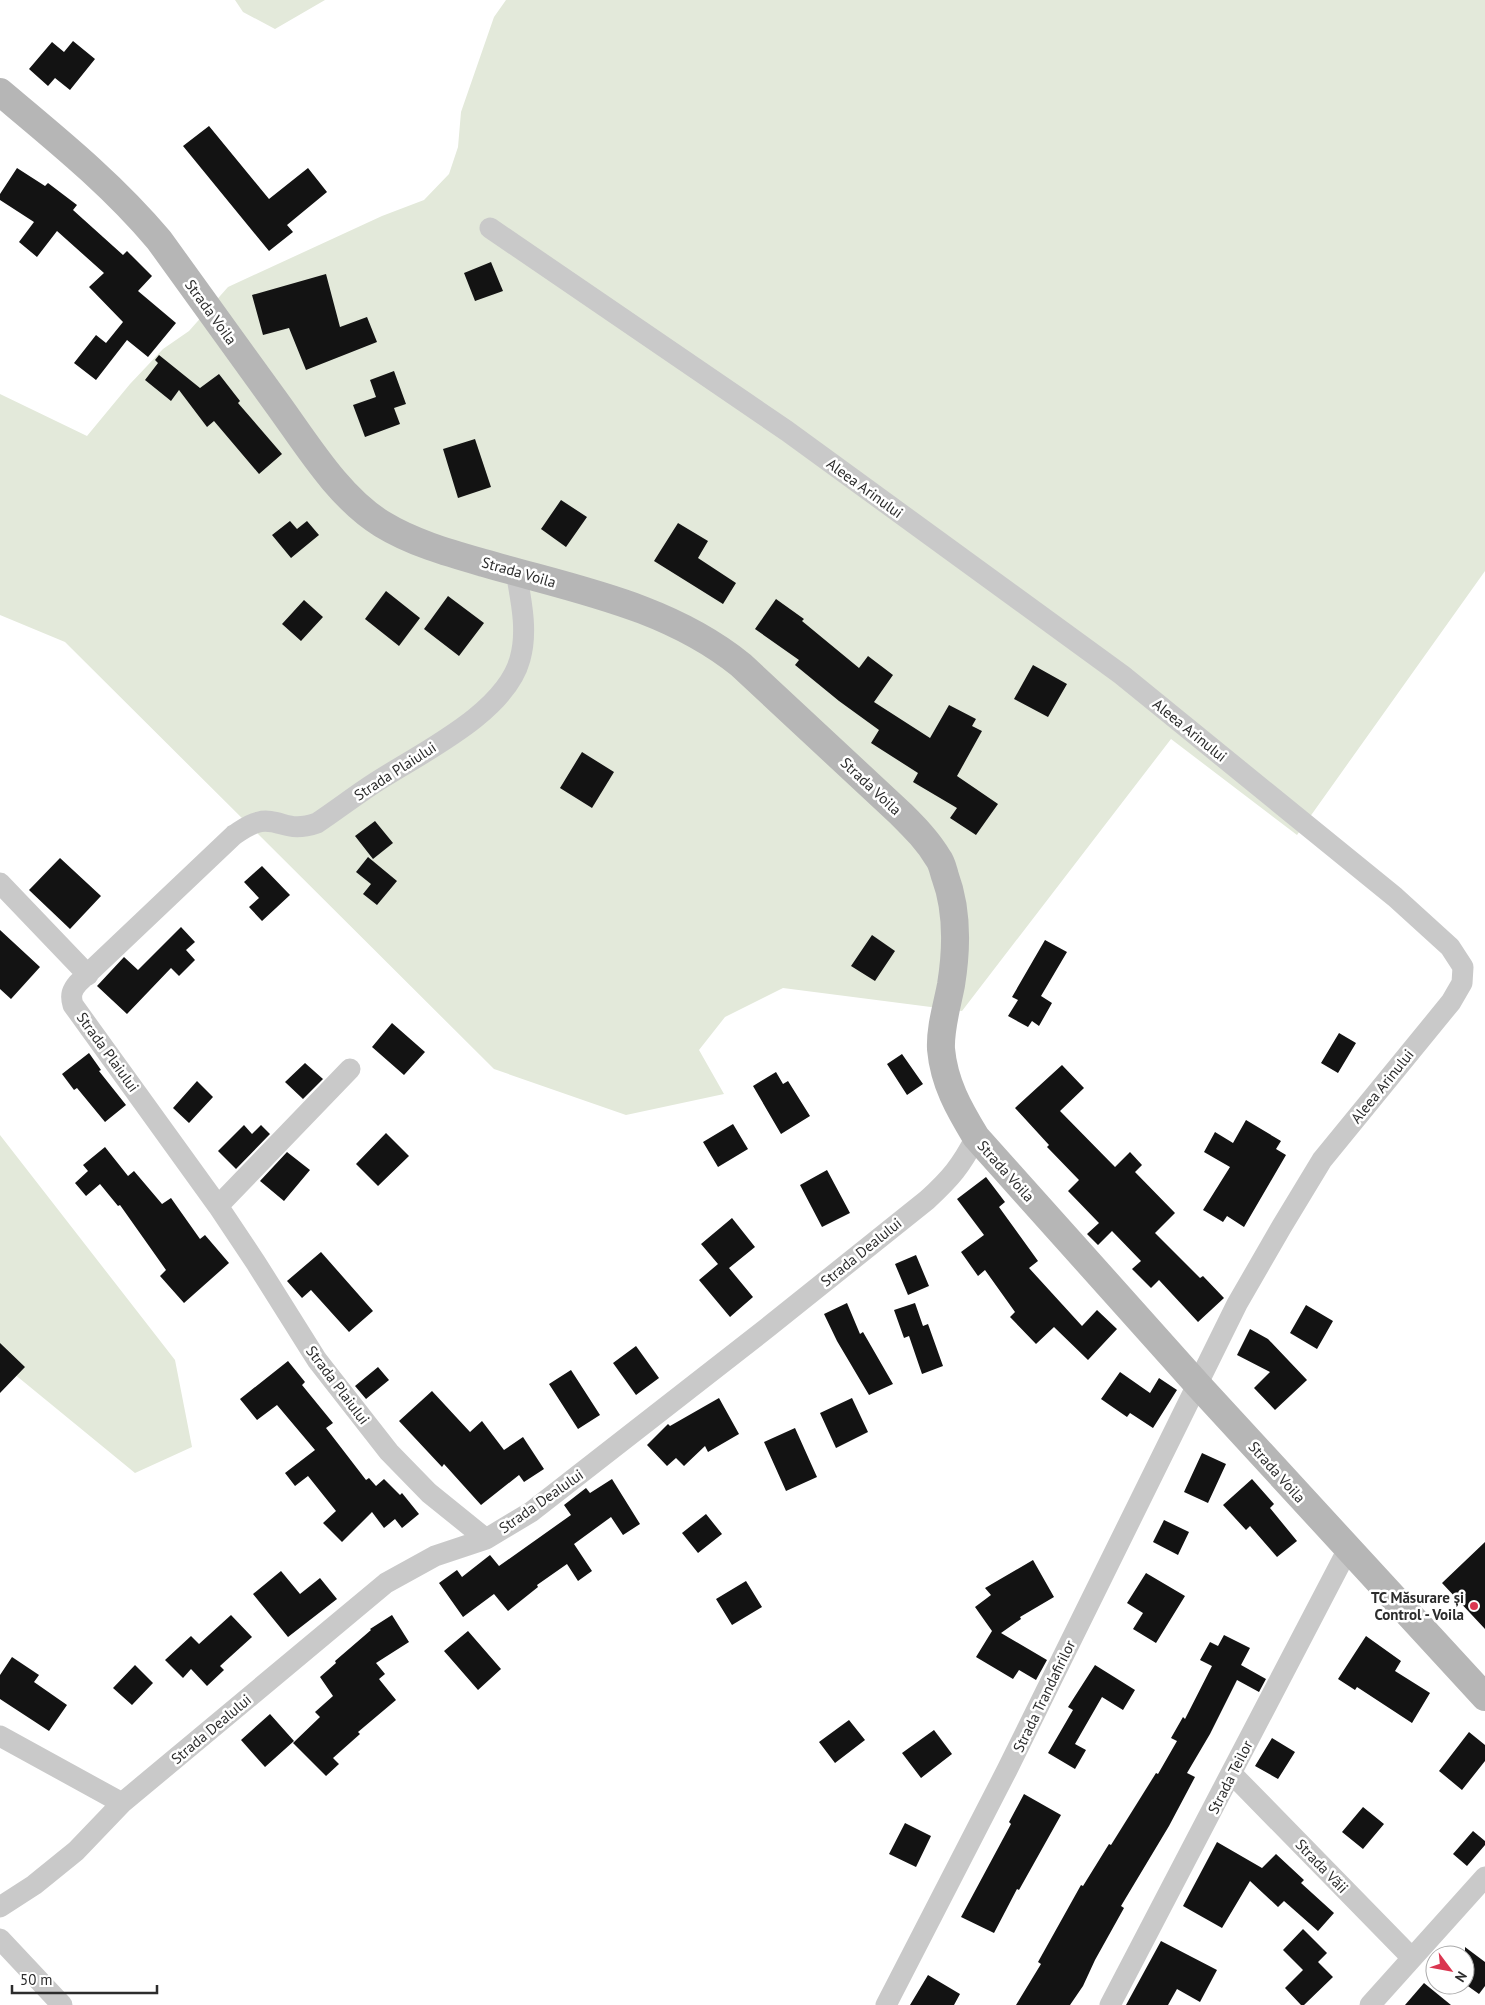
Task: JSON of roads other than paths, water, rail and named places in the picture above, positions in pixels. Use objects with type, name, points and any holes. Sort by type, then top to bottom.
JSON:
[{"type":"main road","name":"Strada Voila","points":[[0,92],[107,183],[134,211],[165,248],[311,450],[360,508],[402,535],[451,553],[598,594],[631,605],[696,633],[723,650],[901,814],[923,837],[940,860],[952,893],[956,924],[955,954],[942,1029],[941,1047],[944,1067],[952,1093],[976,1137],[1198,1385],[1485,1697]]},
{"type":"street","name":"Aleea Arinului","points":[[490,228],[787,431],[1122,675],[1395,897],[1450,947],[1463,967],[1462,983],[1451,1002],[1322,1160],[1237,1304],[1198,1385]]},
{"type":"street","name":"Strada Plaiului","points":[[486,1539],[429,1493],[389,1452],[317,1360],[218,1206],[74,1005],[71,997],[73,989],[234,835],[249,825],[260,821],[270,821],[292,827],[317,823],[370,786],[442,741],[486,709],[508,686],[520,658],[523,612],[516,572]]},
{"type":"street","points":[[0,883],[88,975]]},
{"type":"street","points":[[218,1206],[350,1069]]},
{"type":"street","name":"Strada Dealului","points":[[0,1906],[34,1884],[76,1851],[122,1803],[386,1583],[435,1556],[486,1539],[530,1512],[767,1328],[927,1200],[950,1178],[962,1163],[976,1137]]},
{"type":"street","name":"Strada Trandafirilor","points":[[886,2005],[1007,1770],[1198,1385]]},
{"type":"street","name":"Strada Teilor","points":[[1110,2005],[1232,1774],[1348,1548]]},
{"type":"street","points":[[0,1736],[122,1803]]},
{"type":"street","name":"Strada Văii","points":[[1232,1774],[1412,1958]]},
{"type":"street","points":[[1370,2005],[1485,1877]]},
{"type":"street","points":[[0,1939],[62,2005]]},
{"type":"place","name":"TC Măsurare și Control - Voila","points":[[1474,1606]]}]
